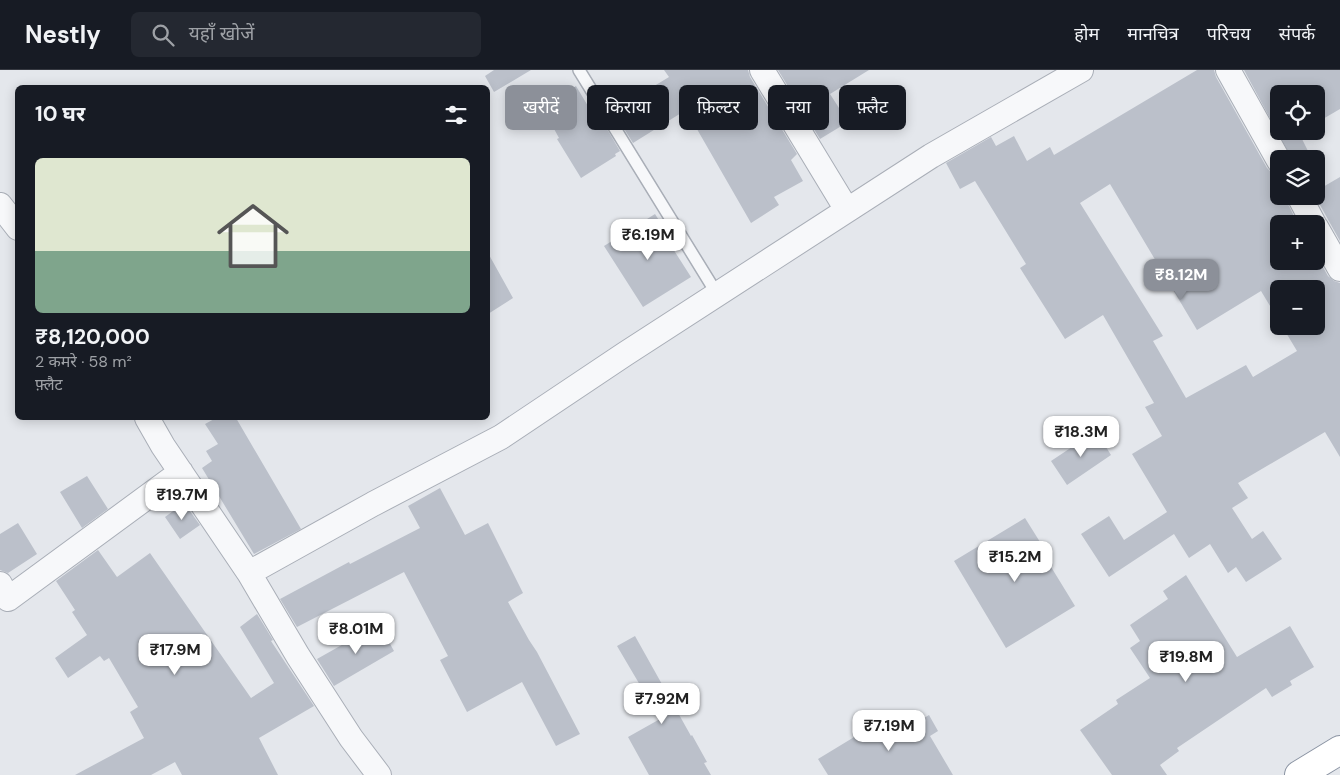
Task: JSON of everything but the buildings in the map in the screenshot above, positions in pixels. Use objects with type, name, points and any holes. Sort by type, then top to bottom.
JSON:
[{"type":"highway","points":[[1299,775],[1340,750]]},
{"type":"street","points":[[762,70],[847,210]]},
{"type":"street","points":[[249,574],[373,504],[501,437],[624,354],[931,156],[1081,70]]},
{"type":"street","points":[[1228,70],[1273,150]]},
{"type":"street","points":[[0,205],[15,224]]},
{"type":"street","points":[[1325,243],[1340,269]]},
{"type":"street","points":[[148,420],[249,574],[298,656],[351,738],[379,775]]},
{"type":"street","points":[[0,584],[8,599],[181,472]]},
{"type":"lane","points":[[579,70],[717,294]]}]
